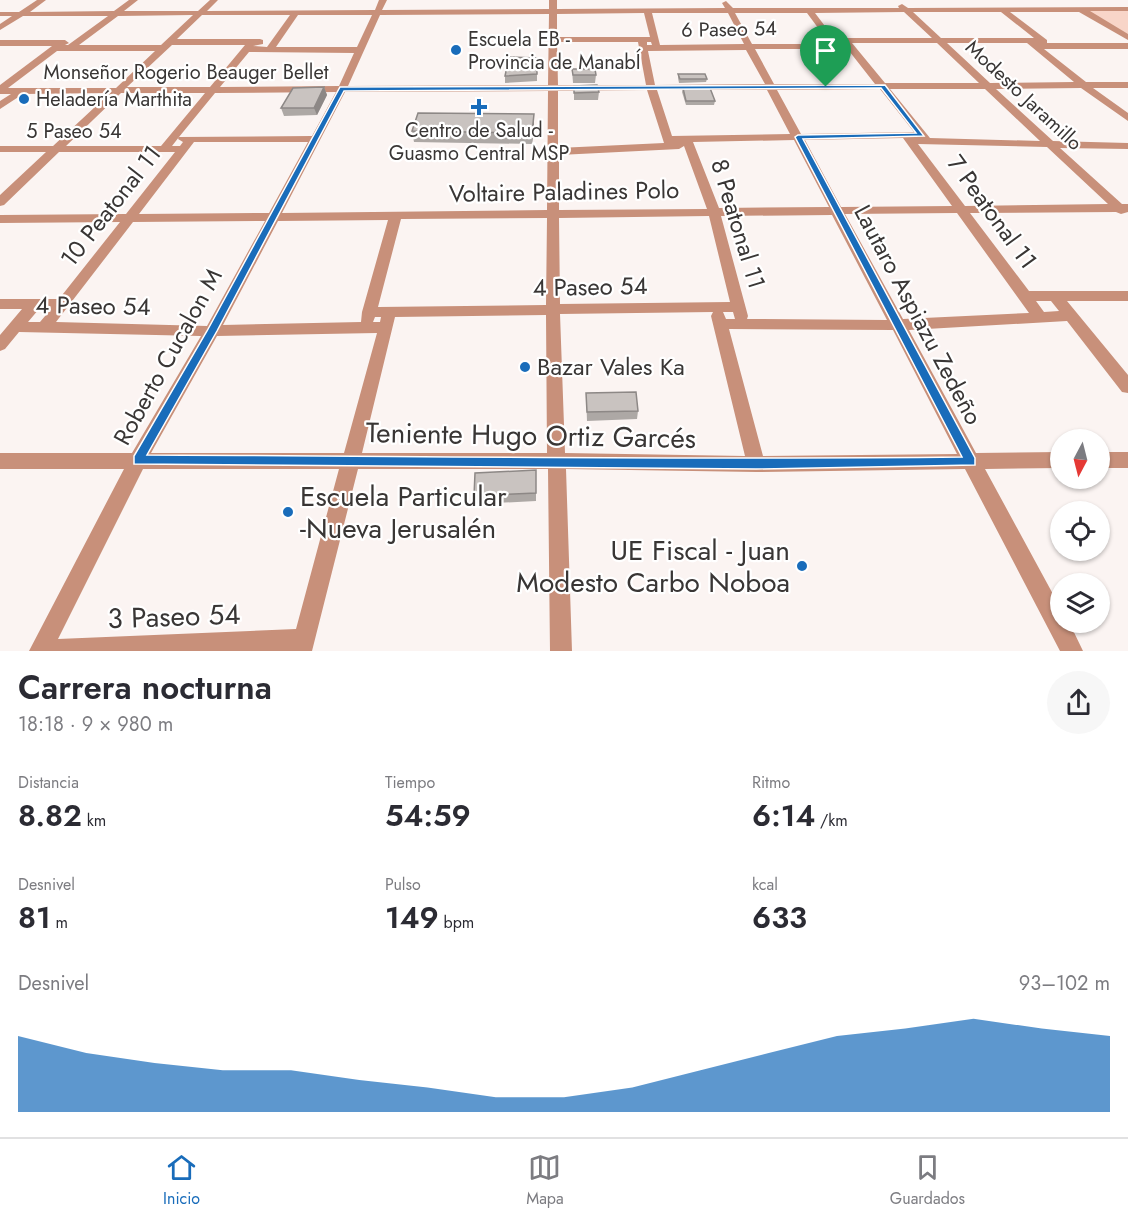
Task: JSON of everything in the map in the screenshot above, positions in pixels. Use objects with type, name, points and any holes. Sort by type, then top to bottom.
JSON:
[{"type":"street","points":[[0,28],[42,0]]},
{"type":"street","points":[[74,46],[134,0]]},
{"type":"street","points":[[0,202],[214,0]]},
{"type":"street","name":"Roberto Cucalon M","points":[[40,651],[138,460],[212,331],[342,89],[383,0]]},
{"type":"street","points":[[469,11],[471,0]]},
{"type":"street","points":[[553,0],[553,310],[561,651]]},
{"type":"street","points":[[631,0],[632,10]]},
{"type":"street","points":[[819,0],[826,10]]},
{"type":"street","name":"Modesto Jaramillo","points":[[896,0],[1051,146],[1125,211]]},
{"type":"street","points":[[971,0],[982,9]]},
{"type":"street","points":[[1066,0],[1128,38]]},
{"type":"street","points":[[0,14],[200,13],[279,9],[296,12],[647,10],[727,5],[809,10],[1128,9]]},
{"type":"street","name":"Lautaro Aspiazu Zedeño","points":[[727,5],[1072,651]]},
{"type":"street","points":[[1002,9],[1083,85],[1128,118]]},
{"type":"street","points":[[647,10],[656,44]]},
{"type":"street","name":"7 Peatonal 11","points":[[809,10],[882,86],[961,210],[1040,317]]},
{"type":"street","points":[[269,50],[296,12]]},
{"type":"street","name":"6 Paseo 54","points":[[553,39],[749,47],[938,40],[1128,46]]},
{"type":"street","points":[[0,44],[250,45],[275,42]]},
{"type":"street","points":[[643,44],[651,87],[668,142]]},
{"type":"street","points":[[250,45],[269,50],[359,50]]},
{"type":"street","name":"10 Peatonal 11","points":[[164,149],[250,45]]},
{"type":"street","points":[[0,90],[58,46]]},
{"type":"street","name":"Monseñor Rogerio Beauger Bellet","points":[[0,90],[1128,85]]},
{"type":"street","points":[[0,106],[21,91]]},
{"type":"street","points":[[553,152],[668,142],[798,137],[916,138],[1051,146],[1128,146]]},
{"type":"street","name":"5 Paseo 54","points":[[0,149],[164,149],[188,144],[315,139]]},
{"type":"street","name":"5 Paseo 54","points":[[171,140],[188,144]]},
{"type":"street","name":"8 Peatonal 11","points":[[688,142],[714,212],[743,324]]},
{"type":"street","name":"10 Peatonal 11","points":[[44,328],[188,144]]},
{"type":"street","name":"Voltaire Paladines Polo","points":[[0,219],[396,217],[837,210],[1125,211]]},
{"type":"street","points":[[368,319],[396,217]]},
{"type":"street","points":[[1025,296],[1128,296]]},
{"type":"street","points":[[1055,296],[1128,387]]},
{"type":"street","name":"4 Paseo 54","points":[[0,304],[63,304]]},
{"type":"street","points":[[0,345],[34,304]]},
{"type":"street","name":"4 Paseo 54","points":[[15,327],[212,331],[368,319],[388,320],[553,310],[738,307]]},
{"type":"street","name":"8 Peatonal 11","points":[[716,308],[756,464]]},
{"type":"street","points":[[721,324],[898,326],[1071,316]]},
{"type":"street","points":[[302,645],[388,320]]},
{"type":"street","points":[[1110,460],[1128,459]]},
{"type":"street","name":"Teniente Hugo Ortiz Garcés","points":[[0,461],[352,460],[756,464],[1050,460]]},
{"type":"street","name":"3 Paseo 54","points":[[47,651],[302,645]]},
{"type":"shaded area","points":[[1128,10],[1128,37],[1086,11]]},
{"type":"building","points":[[509,57],[537,58],[537,74],[505,76]]},
{"type":"building","points":[[572,69],[595,69],[596,75],[573,75]]},
{"type":"building","points":[[678,74],[705,74],[707,79],[680,79]]},
{"type":"building","points":[[597,85],[599,92],[574,93],[574,86]]},
{"type":"building","points":[[324,87],[314,108],[281,108],[293,88]]},
{"type":"building","points":[[683,88],[710,88],[715,101],[686,101]]},
{"type":"building","points":[[418,113],[534,114],[532,133],[412,131]]},
{"type":"building","points":[[636,392],[638,411],[587,412],[586,393]]},
{"type":"building","points":[[536,470],[536,493],[474,496],[475,473]]},
{"type":"place","name":"Escuela EB - Provincia de ManabÍ","points":[[456,50]]},
{"type":"place","name":"Heladería Marthita","points":[[24,99]]},
{"type":"place","name":"Centro de Salud - Guasmo Central MSP","points":[[479,107]]},
{"type":"place","name":"Bazar Vales Ka","points":[[525,367]]},
{"type":"place","name":"Escuela Particular -Nueva Jerusalén","points":[[288,512]]},
{"type":"place","name":"UE Fiscal - Juan Modesto Carbo Noboa","points":[[802,566]]},
{"type":"route","points":[[882,86],[921,135],[798,137],[971,462],[756,464],[138,460],[212,331],[342,89],[826,87],[882,86]]}]
